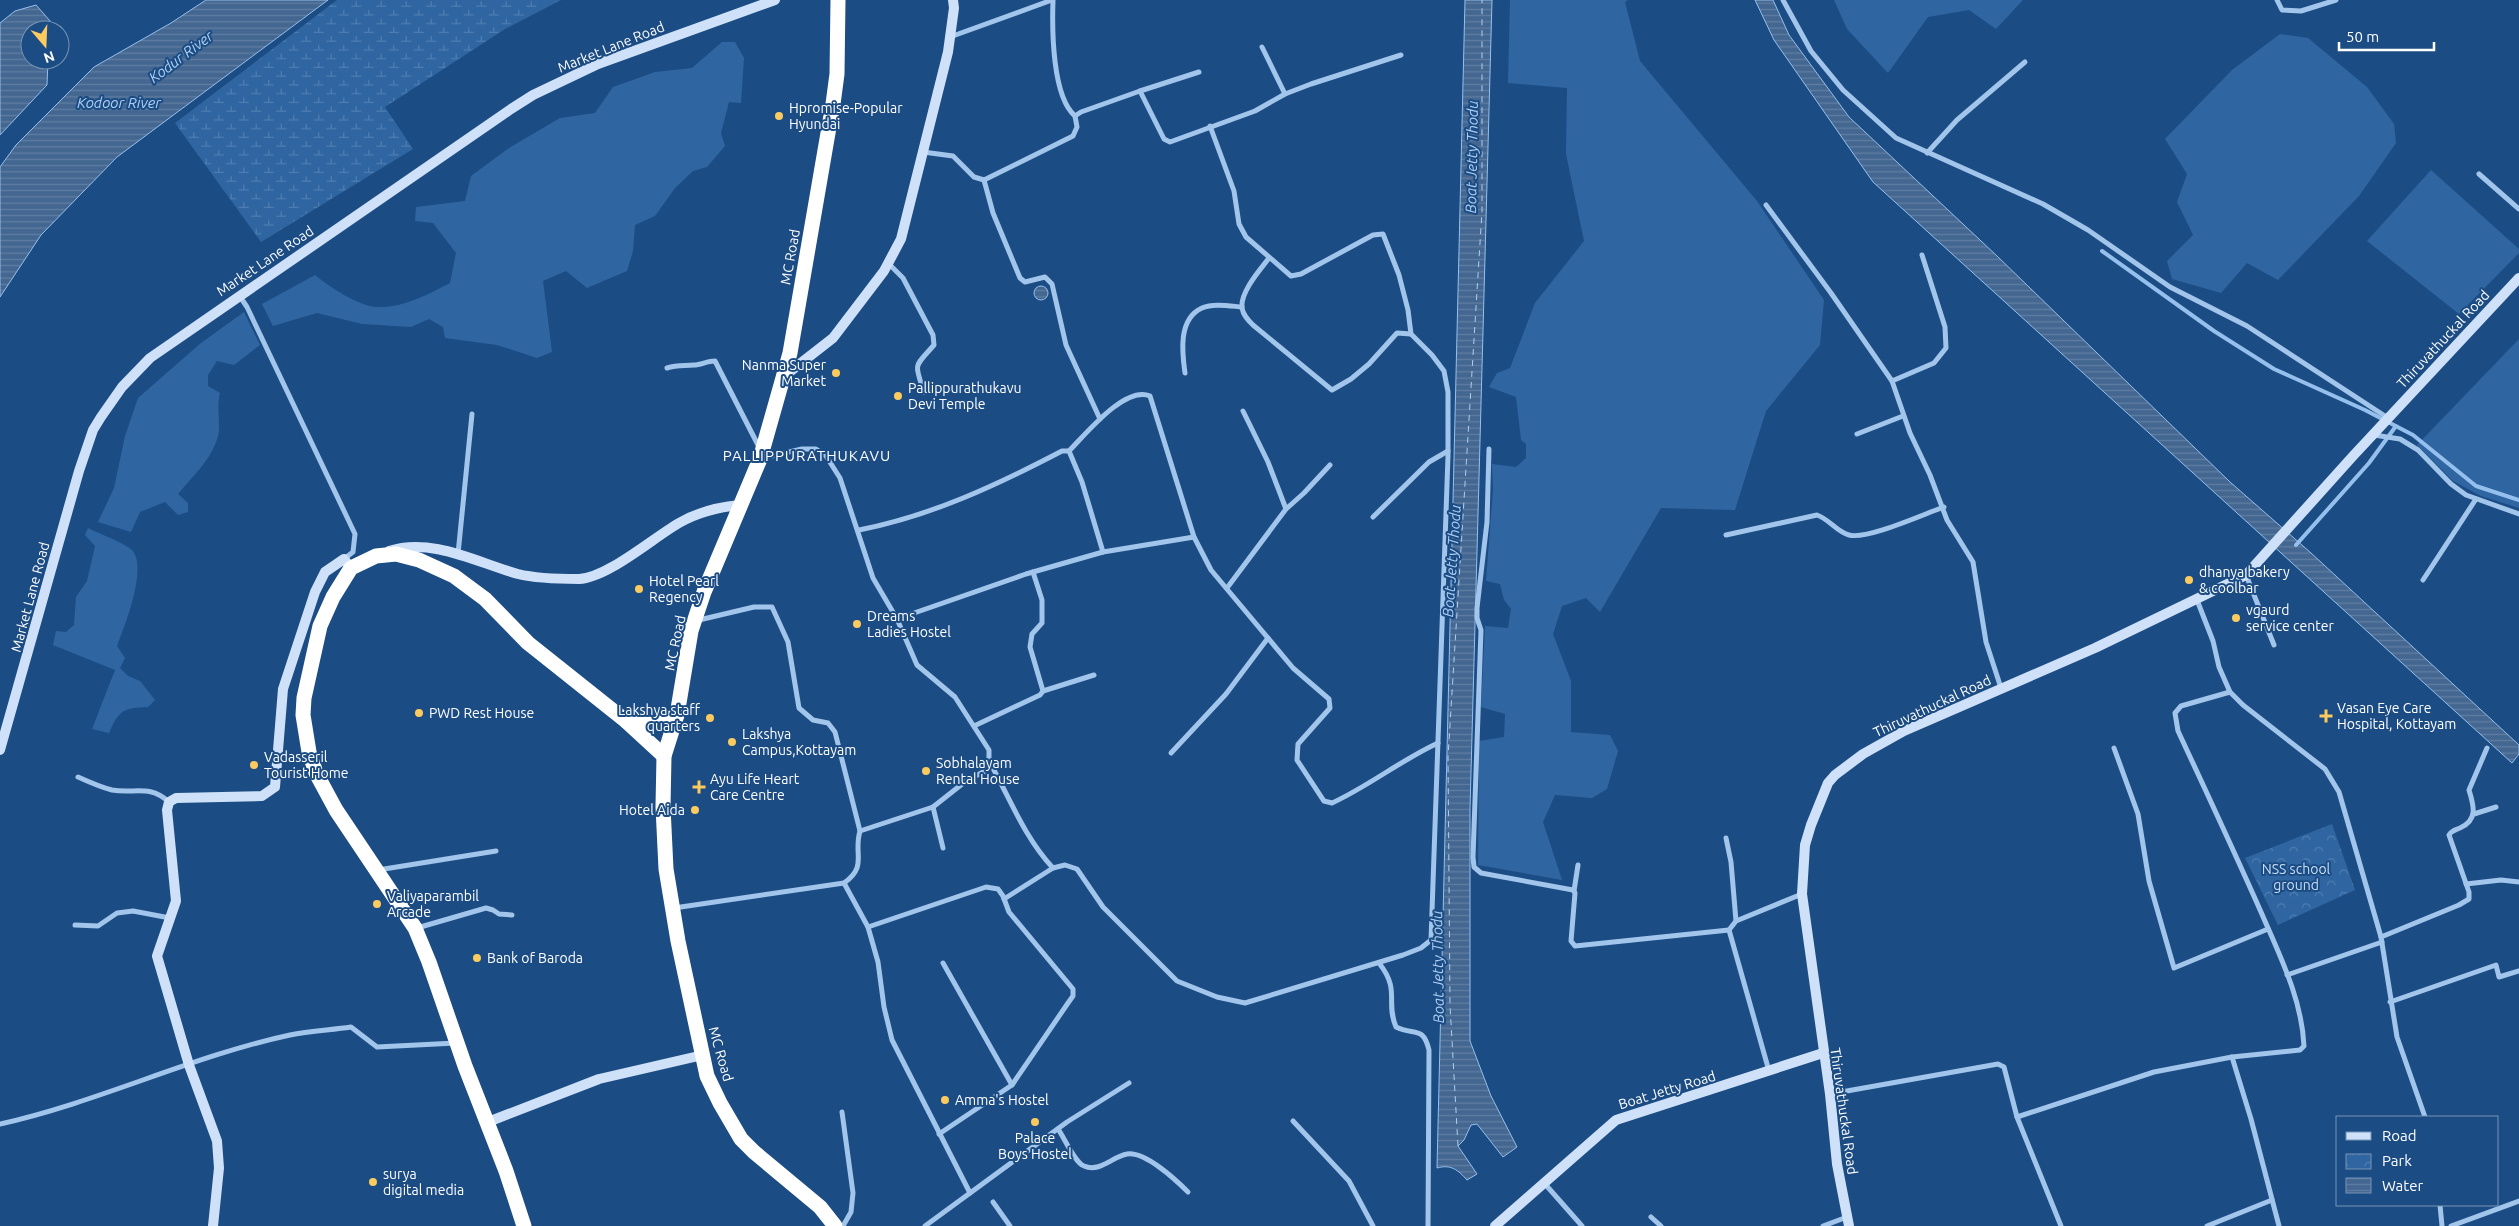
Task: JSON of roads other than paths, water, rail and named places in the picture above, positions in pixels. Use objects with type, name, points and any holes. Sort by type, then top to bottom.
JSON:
[{"type":"highway","name":"MC Road","points":[[835,1226],[820,1207],[741,1139],[707,1076],[678,941],[664,850],[664,756],[677,715],[695,620],[761,456],[790,353],[832,114],[837,74],[838,0]]},
{"type":"highway","points":[[522,1225],[488,1122],[415,928],[378,870],[350,831],[320,781],[309,752],[303,715],[308,675],[320,626],[346,573],[348,564],[376,556],[396,554],[419,560],[454,576],[485,599],[528,643],[626,721],[664,756]]},
{"type":"highway","points":[[626,721],[641,726],[661,724],[677,715]]},
{"type":"main road","name":"Market Lane Road","points":[[0,750],[93,430],[115,396],[150,358],[532,95],[598,64],[775,0]]},
{"type":"main road","points":[[783,377],[833,338],[888,263],[901,239],[950,37],[954,8],[952,0]]},
{"type":"main road","name":"Thiruvathuckal Road","points":[[1848,1221],[1838,1172],[1830,1094],[1802,894],[1804,858],[1809,831],[1825,789],[1835,775],[1862,754],[1904,731],[2197,600],[2246,575],[2386,420],[2519,278]]},
{"type":"main road","points":[[376,556],[399,548],[418,547],[458,554],[519,574],[585,578],[601,573],[696,514],[720,507],[740,505]]},
{"type":"main road","points":[[213,1226],[219,1168],[217,1140],[189,1065],[157,956],[176,902],[167,810],[169,802],[176,798],[262,796],[275,788],[283,689],[315,592],[326,572],[348,564]]},
{"type":"main road","name":"Boat Jetty Road","points":[[1494,1226],[1545,1184],[1616,1120],[1823,1053]]},
{"type":"main road","points":[[488,1122],[599,1079],[702,1055]]},
{"type":"street","points":[[923,152],[953,156],[974,177],[984,180],[1073,136],[1077,127],[1075,116],[1063,95],[1057,69],[1052,37],[1053,0],[950,37]]},
{"type":"street","points":[[1784,0],[1811,51],[1843,90],[1896,138],[2043,204],[2088,230],[2170,287],[2247,326],[2386,420]]},
{"type":"street","points":[[2277,0],[2282,10],[2301,11],[2336,0]]},
{"type":"street","points":[[1262,47],[1285,94]]},
{"type":"street","points":[[1140,92],[1166,142],[1255,111],[1285,94],[1334,76],[1402,55]]},
{"type":"street","points":[[1927,153],[1957,120],[2025,62]]},
{"type":"street","points":[[1075,116],[1090,108],[1199,72]]},
{"type":"street","points":[[1004,899],[1053,868],[1066,865],[1077,869],[1103,906],[1177,982],[1217,997],[1245,1003],[1379,963],[1421,948],[1431,940],[1448,451],[1448,392],[1444,372],[1432,355],[1411,334],[1408,310],[1399,275],[1383,234],[1373,236],[1301,274],[1291,276],[1246,237],[1239,224],[1234,190],[1210,126]]},
{"type":"street","points":[[2479,174],[2519,208]]},
{"type":"street","points":[[984,180],[993,213],[1020,278],[1025,282],[1045,276],[1052,284],[1066,345],[1100,419]]},
{"type":"street","points":[[1766,205],[1831,293],[1892,381],[1903,416],[1944,507],[1947,520],[1973,562],[1986,642],[2002,688]]},
{"type":"street","points":[[1892,381],[1934,362],[1946,348],[1945,327],[1922,255]]},
{"type":"street","points":[[1269,258],[1248,289],[1242,306],[1245,316],[1252,325],[1332,390],[1351,379],[1370,364],[1397,333],[1411,334]]},
{"type":"street","points":[[888,263],[903,278],[933,335],[934,345],[918,362],[916,368],[924,392]]},
{"type":"street","points":[[239,295],[247,307],[355,534],[353,552],[348,564]]},
{"type":"street","points":[[1186,373],[1182,353],[1182,337],[1192,316],[1202,308],[1242,306]]},
{"type":"street","points":[[668,368],[679,364],[694,366],[707,361],[715,361],[761,456],[802,449],[816,449],[826,456],[840,478],[859,530],[873,578],[897,619],[917,665],[955,697],[989,750],[989,762],[985,771],[966,781],[933,807],[860,831]]},
{"type":"street","points":[[859,530],[888,524],[941,508],[1062,451],[1069,451],[1100,419],[1119,403],[1138,394],[1150,396],[1194,537],[1211,570],[1293,668],[1329,699],[1330,708],[1298,744],[1297,760],[1307,778],[1324,801],[1332,803],[1350,794],[1393,767],[1438,743]]},
{"type":"street","points":[[1244,411],[1268,462],[1286,509]]},
{"type":"street","points":[[458,554],[472,414]]},
{"type":"street","points":[[1858,434],[1903,416]]},
{"type":"street","points":[[2373,435],[2400,439],[2418,450],[2451,484],[2476,498],[2519,514]]},
{"type":"street","points":[[1489,449],[1487,522],[1477,608],[1477,618],[1482,630],[1476,732],[1474,867],[1481,873],[1574,891]]},
{"type":"street","points":[[1069,451],[1082,482],[1103,552]]},
{"type":"street","points":[[1373,517],[1429,462],[1448,451]]},
{"type":"street","points":[[1227,588],[1286,509],[1330,465]]},
{"type":"street","points":[[2424,580],[2476,498]]},
{"type":"street","points":[[1726,535],[1817,514],[1824,517],[1843,533],[1857,536],[1871,534],[1944,507]]},
{"type":"street","points":[[897,619],[1033,572],[1103,552],[1194,537]]},
{"type":"street","points":[[1033,572],[1042,600],[1042,623],[1032,634],[1030,647],[1043,691]]},
{"type":"street","points":[[2246,575],[2274,645]]},
{"type":"street","points":[[2197,600],[2213,641],[2219,667],[2230,692],[2243,705],[2325,769],[2338,792],[2382,940],[2390,1002],[2397,1037],[2425,1116]]},
{"type":"street","points":[[673,908],[844,884],[854,876],[859,865],[860,831],[835,732],[828,723],[813,720],[799,708],[788,642],[772,607],[754,607],[695,620]]},
{"type":"street","points":[[1171,752],[1226,694],[1268,638]]},
{"type":"street","points":[[974,726],[1040,695],[1043,691],[1094,676]]},
{"type":"street","points":[[2017,1118],[2154,1072],[2232,1057],[2300,1050],[2304,1046],[2304,1032],[2288,975],[2224,828],[2178,731],[2175,713],[2182,706],[2230,692]]},
{"type":"street","points":[[2114,748],[2138,814],[2150,881],[2174,968],[2268,929]]},
{"type":"street","points":[[2288,975],[2382,940],[2469,899],[2450,835],[2470,822],[2474,814],[2474,806],[2469,790],[2486,748]]},
{"type":"street","points":[[989,762],[1004,787],[1022,827],[1053,868]]},
{"type":"street","points":[[78,777],[113,790],[148,790],[161,795],[169,802]]},
{"type":"street","points":[[933,807],[943,848]]},
{"type":"street","points":[[2474,814],[2496,807]]},
{"type":"street","points":[[1726,838],[1730,856],[1736,921]]},
{"type":"street","points":[[378,870],[496,851]]},
{"type":"street","points":[[1578,865],[1574,891],[1571,941],[1575,946],[1729,930],[1736,921],[1802,894]]},
{"type":"street","points":[[2466,884],[2501,880],[2519,882]]},
{"type":"street","points":[[844,884],[868,927],[878,962],[884,1007],[892,1040],[970,1193]]},
{"type":"street","points":[[868,927],[986,887],[998,889],[1009,912],[1073,989],[1073,996],[1012,1084],[939,1134]]},
{"type":"street","points":[[415,928],[486,908],[494,910],[499,914],[512,915]]},
{"type":"street","points":[[75,924],[98,926],[117,913],[133,911],[170,918]]},
{"type":"street","points":[[1729,930],[1769,1072]]},
{"type":"street","points":[[943,963],[1012,1084]]},
{"type":"street","points":[[1379,963],[1389,975],[1393,987],[1392,1018],[1396,1027],[1422,1033],[1429,1050],[1428,1226]]},
{"type":"street","points":[[2390,1002],[2496,965],[2499,977],[2519,971]]},
{"type":"street","points":[[0,1124],[50,1113],[189,1065],[290,1036],[350,1027],[377,1048],[457,1042]]},
{"type":"street","points":[[2232,1057],[2279,1226]]},
{"type":"street","points":[[1830,1094],[1998,1064],[2004,1068],[2017,1118],[2061,1226]]},
{"type":"street","points":[[925,1226],[1058,1129],[1130,1083]]},
{"type":"street","points":[[842,1112],[853,1193],[851,1212],[843,1226]]},
{"type":"street","points":[[1293,1121],[1349,1181],[1373,1226]]},
{"type":"street","points":[[1058,1129],[1078,1161],[1084,1166],[1098,1167],[1128,1154],[1138,1155],[1171,1175],[1188,1192]]},
{"type":"street","points":[[1545,1184],[1582,1226]]},
{"type":"street","points":[[2207,1226],[2272,1200]]},
{"type":"street","points":[[2451,1226],[2519,1201]]},
{"type":"street","points":[[993,1202],[1010,1226]]},
{"type":"street","points":[[2440,1206],[2442,1226]]},
{"type":"street","points":[[1651,1217],[1662,1226]]},
{"type":"street","points":[[1822,1226],[1848,1221]]},
{"type":"water","name":"Kodoor River","points":[[206,0],[328,0],[117,157],[41,235],[0,297],[0,167],[16,145],[94,67],[171,23]]},
{"type":"water","name":"Boat Jetty Thodu","points":[[1465,0],[1492,0],[1470,809],[1470,1041],[1491,1096],[1517,1147],[1503,1157],[1477,1124],[1471,1125],[1464,1140],[1458,1146],[1477,1174],[1467,1180],[1450,1167],[1437,1168]]},
{"type":"water","points":[[1755,0],[1773,0],[1789,35],[1849,117],[1997,256],[2230,482],[2311,553],[2519,745],[2519,754],[2512,763],[1873,182],[1774,40]]},
{"type":"water","points":[[36,5],[49,20],[20,20],[20,70],[48,70],[47,85],[0,135],[0,23],[15,11]]},
{"type":"water","points":[[1038,286],[1044,286],[1048,293],[1044,300],[1038,300],[1034,296],[1034,290]]},
{"type":"waterway","points":[[2102,251],[2214,331],[2274,369],[2365,410],[2413,435],[2476,486],[2519,500]]},
{"type":"waterway","points":[[2296,545],[2369,463],[2396,426]]},
{"type":"place","name":"Hpromise-Popular Hyundai","points":[[779,116]]},
{"type":"place","name":"Nanma Super Market","points":[[836,373]]},
{"type":"place","name":"Pallippurathukavu Devi Temple","points":[[898,396]]},
{"type":"place","name":"dhanya bakery & coolbar","points":[[2189,580]]},
{"type":"place","name":"Hotel Pearl Regency","points":[[639,589]]},
{"type":"place","name":"vgaurd service center","points":[[2236,618]]},
{"type":"place","name":"Dreams Ladies Hostel","points":[[857,624]]},
{"type":"place","name":"PWD Rest House","points":[[419,713]]},
{"type":"place","name":"Vasan Eye Care Hospital, Kottayam","points":[[2326,716]]},
{"type":"place","name":"Lakshya staff quarters","points":[[710,718]]},
{"type":"place","name":"Lakshya Campus,Kottayam","points":[[732,742]]},
{"type":"place","name":"Vadasseril Tourist Home","points":[[254,765]]},
{"type":"place","name":"Sobhalayam Rental House","points":[[926,771]]},
{"type":"place","name":"Ayu Life Heart Care Centre","points":[[699,787]]},
{"type":"place","name":"Hotel Aida","points":[[695,810]]},
{"type":"place","name":"Valiyaparambil Arcade","points":[[377,904]]},
{"type":"place","name":"Bank of Baroda","points":[[477,958]]},
{"type":"place","name":"Amma's Hostel","points":[[945,1100]]},
{"type":"place","name":"Palace Boys Hostel","points":[[1035,1122]]},
{"type":"place","name":"surya digital media","points":[[373,1182]]},
{"type":"district","name":"PALLIPPURATHUKAVU","points":[[807,456]]},
{"type":"water label","name":"Kodur River","points":[[181,57]]},
{"type":"park label","name":"NSS school ground","points":[[2296,878]]}]
